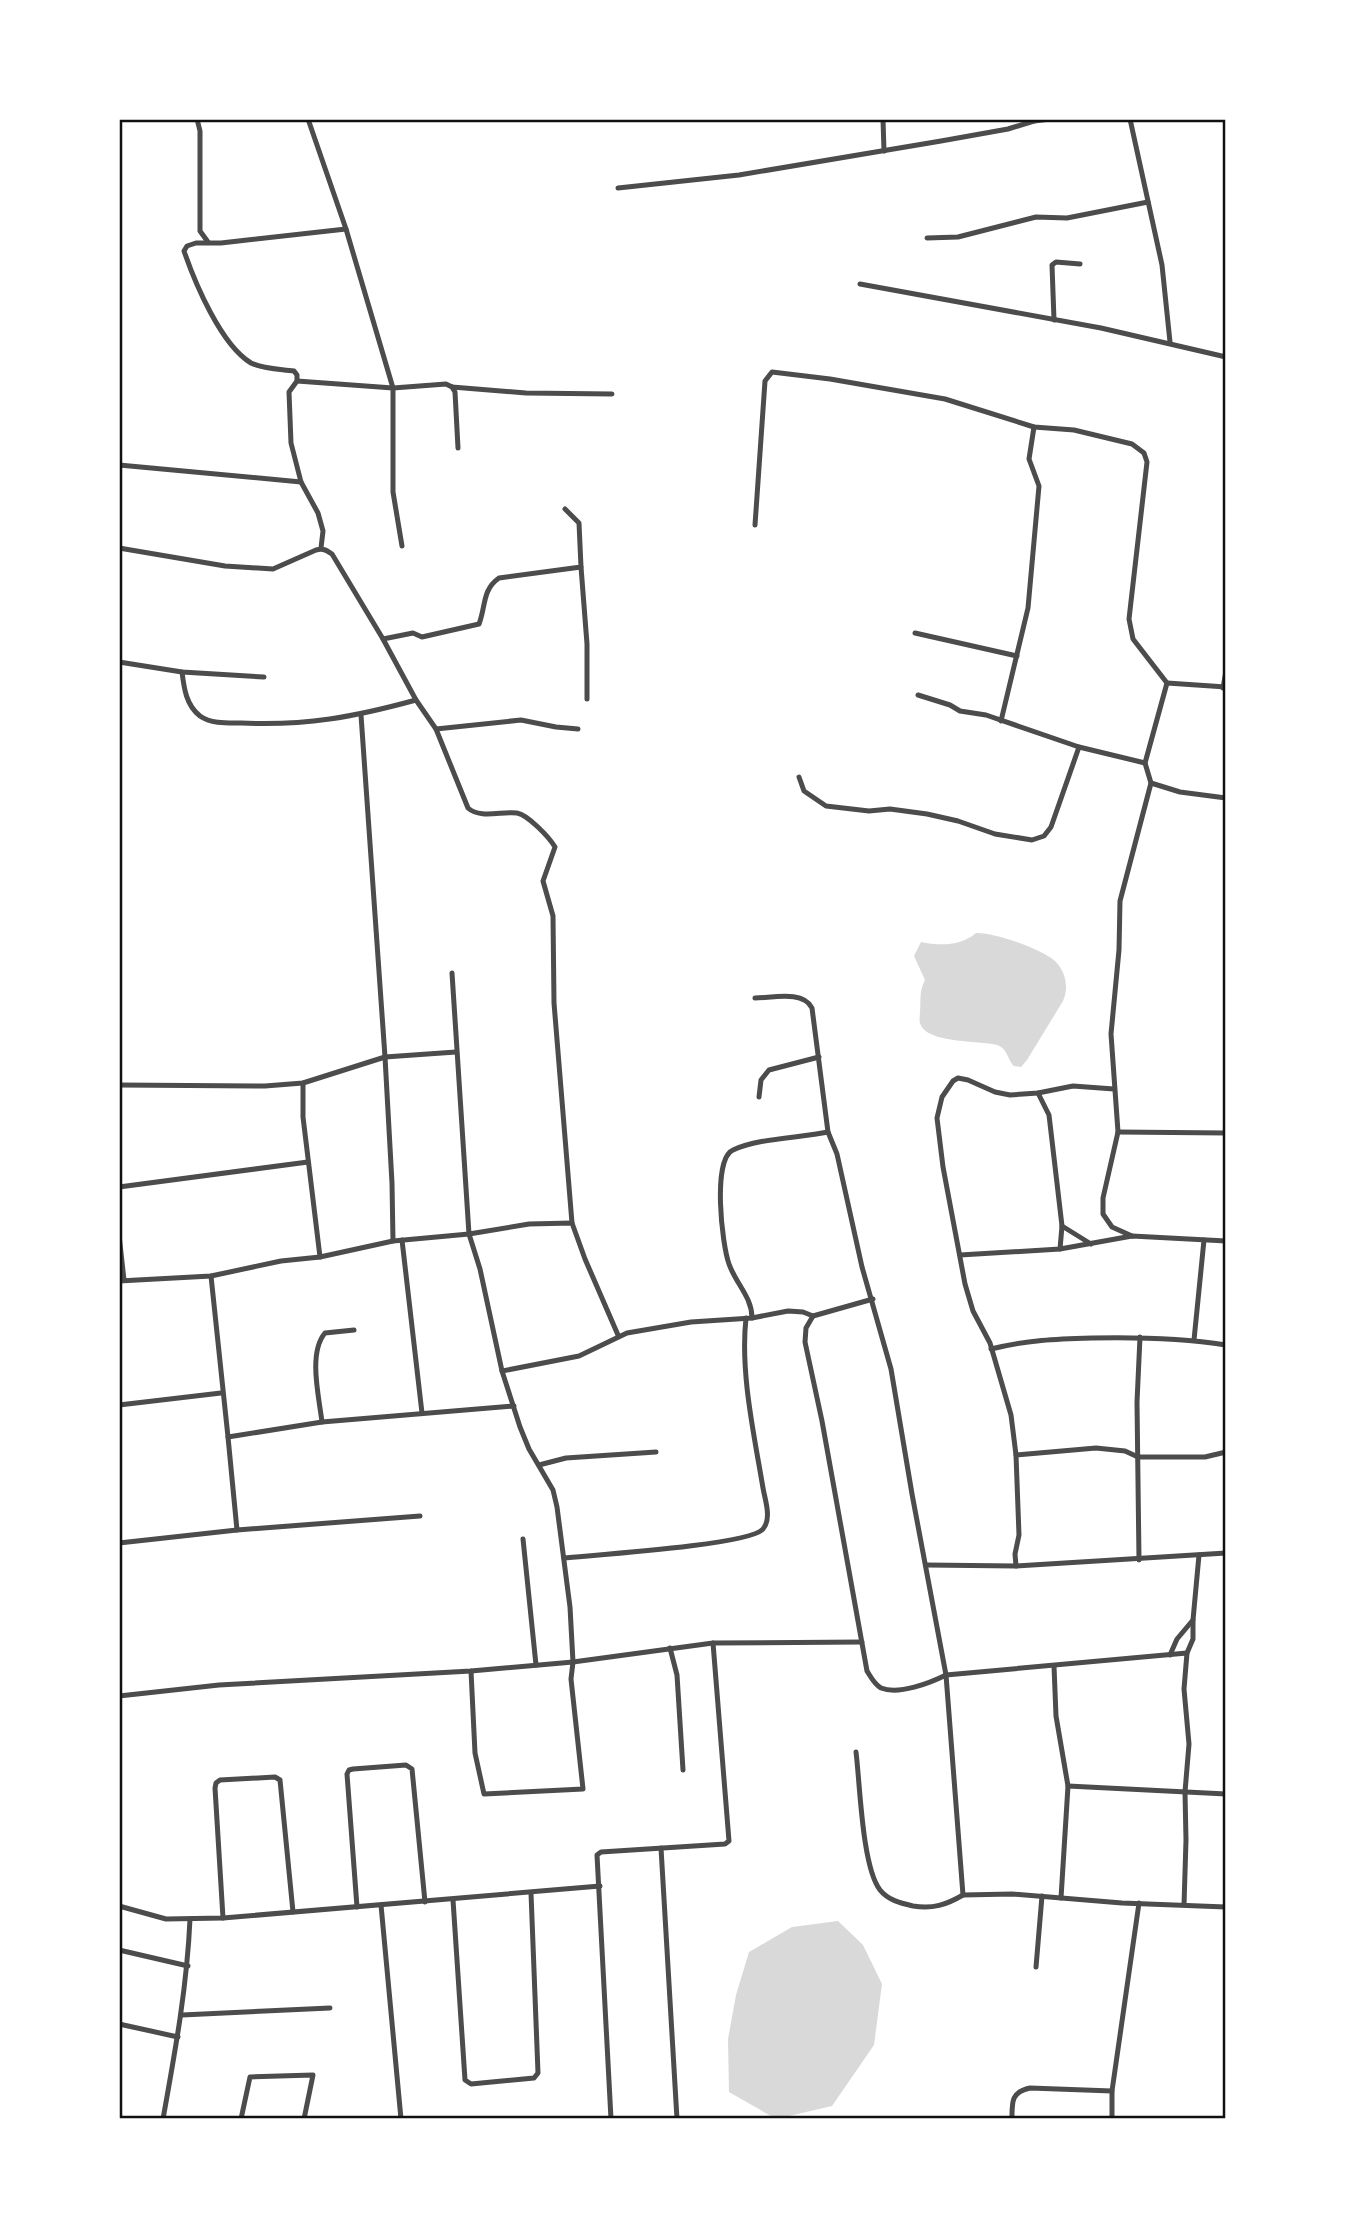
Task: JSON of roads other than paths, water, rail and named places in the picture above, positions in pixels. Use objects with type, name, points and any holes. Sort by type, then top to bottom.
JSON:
[{"type":"street","points":[[197,119],[200,131],[200,230],[208,242]]},
{"type":"street","points":[[308,119],[346,229],[393,388],[393,492],[401,546]]},
{"type":"street","points":[[883,119],[884,151]]},
{"type":"street","points":[[618,188],[739,175],[1007,129],[1033,120],[1049,119]]},
{"type":"street","points":[[1130,119],[1162,265],[1170,342]]},
{"type":"street","points":[[927,238],[958,237],[1036,217],[1067,218],[1148,202]]},
{"type":"street","points":[[321,548],[323,531],[318,513],[301,482],[291,443],[289,392],[297,381],[297,375],[294,371],[254,365],[231,344],[201,297],[184,251],[187,246],[208,242],[221,243],[346,229]]},
{"type":"street","points":[[1054,320],[1052,265],[1056,262],[1080,264]]},
{"type":"street","points":[[860,284],[1170,342],[1226,357]]},
{"type":"street","points":[[755,525],[765,381],[772,372],[945,399],[1034,427],[1074,430],[1132,444],[1144,453],[1147,462],[1129,619],[1133,639],[1167,682],[1225,687],[1226,671]]},
{"type":"street","points":[[297,381],[393,388],[446,384],[452,387],[526,393],[612,394]]},
{"type":"street","points":[[452,387],[455,392],[458,448]]},
{"type":"street","points":[[1002,721],[1028,608],[1039,486],[1029,459],[1034,427]]},
{"type":"street","points":[[119,464],[301,482]]},
{"type":"street","points":[[565,509],[579,523],[587,644],[587,699]]},
{"type":"street","points":[[119,548],[225,566],[273,569],[321,548]]},
{"type":"street","points":[[321,548],[332,554],[416,700],[436,729],[471,811],[520,813],[548,836],[555,846],[543,881],[553,916],[554,1003],[572,1223],[618,1335]]},
{"type":"street","points":[[383,639],[413,634],[422,637],[479,624],[485,593],[499,578],[581,567]]},
{"type":"street","points":[[915,633],[1017,656]]},
{"type":"street","points":[[119,662],[182,672],[264,677]]},
{"type":"street","points":[[182,672],[184,691],[192,707],[200,716],[214,722],[319,723],[416,700]]},
{"type":"street","points":[[1132,1236],[1112,1227],[1103,1213],[1103,1198],[1118,1132],[1111,1034],[1119,950],[1120,901],[1151,783],[1145,763],[1167,682]]},
{"type":"street","points":[[918,695],[960,711],[975,712],[1079,747],[1145,763]]},
{"type":"street","points":[[361,715],[385,1057],[393,1241]]},
{"type":"street","points":[[436,729],[521,720],[578,729]]},
{"type":"street","points":[[799,777],[804,791],[826,806],[869,811],[890,808],[927,814],[995,834],[1032,840],[1044,836],[1051,827],[1079,747]]},
{"type":"street","points":[[1151,783],[1180,792],[1226,798]]},
{"type":"street","points":[[452,973],[468,1234],[480,1269],[502,1371],[520,1427],[553,1490],[570,1607],[572,1688],[584,1786],[581,1790],[487,1795],[481,1791],[475,1753],[471,1671]]},
{"type":"street","points":[[755,998],[799,997],[809,1002],[813,1008],[828,1132],[837,1154],[862,1267],[895,1384],[912,1494],[946,1675],[963,1895]]},
{"type":"street","points":[[119,1085],[265,1086],[303,1083],[385,1057],[456,1052]]},
{"type":"street","points":[[759,1097],[761,1080],[769,1070],[819,1057]]},
{"type":"street","points":[[1016,1566],[1015,1554],[1019,1535],[1016,1455],[1011,1415],[991,1349],[973,1311],[960,1255],[937,1118],[942,1097],[953,1080],[963,1078],[995,1092],[1010,1095],[1073,1086],[1115,1089]]},
{"type":"street","points":[[303,1083],[303,1117],[320,1257]]},
{"type":"street","points":[[1038,1093],[1049,1115],[1062,1226],[1060,1249]]},
{"type":"street","points":[[564,1558],[721,1542],[762,1531],[768,1517],[756,1448],[744,1341],[751,1303],[729,1266],[721,1230],[719,1209],[725,1159],[733,1150],[773,1140],[828,1132]]},
{"type":"street","points":[[1118,1132],[1226,1133]]},
{"type":"street","points":[[119,1187],[308,1162]]},
{"type":"street","points":[[119,1235],[122,1280],[211,1276],[393,1241],[468,1234],[529,1224],[572,1223]]},
{"type":"street","points":[[1062,1226],[1091,1244]]},
{"type":"street","points":[[960,1255],[1060,1249],[1132,1236],[1226,1241]]},
{"type":"street","points":[[402,1240],[422,1413]]},
{"type":"street","points":[[1194,1340],[1204,1241]]},
{"type":"street","points":[[211,1276],[237,1530]]},
{"type":"street","points":[[502,1371],[579,1356],[618,1335],[691,1322],[749,1318],[788,1311],[813,1316],[873,1299]]},
{"type":"street","points":[[813,1316],[806,1328],[805,1342],[867,1671],[873,1682],[881,1688],[917,1687],[928,1685],[946,1675],[1187,1653]]},
{"type":"street","points":[[322,1422],[316,1360],[320,1339],[325,1334],[354,1330]]},
{"type":"street","points":[[991,1349],[1021,1341],[1140,1337],[1226,1345]]},
{"type":"street","points":[[1139,1560],[1137,1402],[1140,1337]]},
{"type":"street","points":[[119,1405],[221,1392]]},
{"type":"street","points":[[228,1437],[322,1422],[514,1406]]},
{"type":"street","points":[[1016,1455],[1096,1448],[1125,1451],[1138,1457],[1205,1457],[1226,1452]]},
{"type":"street","points":[[539,1465],[566,1458],[656,1452]]},
{"type":"street","points":[[119,1543],[237,1530],[420,1516]]},
{"type":"street","points":[[523,1539],[536,1664]]},
{"type":"street","points":[[926,1565],[1016,1566],[1226,1553]]},
{"type":"street","points":[[1184,1905],[1185,1792],[1189,1744],[1184,1689],[1187,1653],[1193,1639],[1192,1620],[1199,1555]]},
{"type":"street","points":[[1170,1655],[1177,1639],[1192,1620]]},
{"type":"street","points":[[119,1696],[219,1685],[471,1671],[573,1662],[713,1643],[862,1642]]},
{"type":"street","points":[[611,2119],[597,1859],[601,1852],[724,1844],[729,1841],[713,1643]]},
{"type":"street","points":[[670,1648],[677,1675],[683,1770]]},
{"type":"street","points":[[1054,1666],[1056,1716],[1068,1786],[1061,1898]]},
{"type":"street","points":[[856,1752],[869,1862],[878,1888],[891,1900],[923,1908],[946,1905],[963,1895],[1042,1896],[1226,1907]]},
{"type":"street","points":[[357,1907],[347,1774],[353,1769],[406,1765],[412,1769],[425,1902]]},
{"type":"street","points":[[223,1918],[215,1788],[220,1780],[275,1777],[280,1780],[293,1912]]},
{"type":"street","points":[[1068,1786],[1226,1794]]},
{"type":"street","points":[[662,1848],[677,2119]]},
{"type":"street","points":[[119,1906],[166,1919],[223,1918],[600,1886]]},
{"type":"street","points":[[453,1900],[465,2080],[471,2084],[534,2078],[538,2073],[531,1893]]},
{"type":"street","points":[[1036,1968],[1042,1896]]},
{"type":"street","points":[[1112,2119],[1112,2091],[1139,1903]]},
{"type":"street","points":[[381,1905],[401,2119]]},
{"type":"street","points":[[163,2119],[182,2015],[190,1919]]},
{"type":"street","points":[[119,1950],[188,1966]]},
{"type":"street","points":[[182,2015],[330,2008]]},
{"type":"street","points":[[119,2024],[178,2037]]},
{"type":"street","points":[[241,2119],[250,2077],[313,2075],[304,2119]]},
{"type":"street","points":[[1012,2119],[1012,2099],[1020,2090],[1030,2088],[1112,2091]]}]
